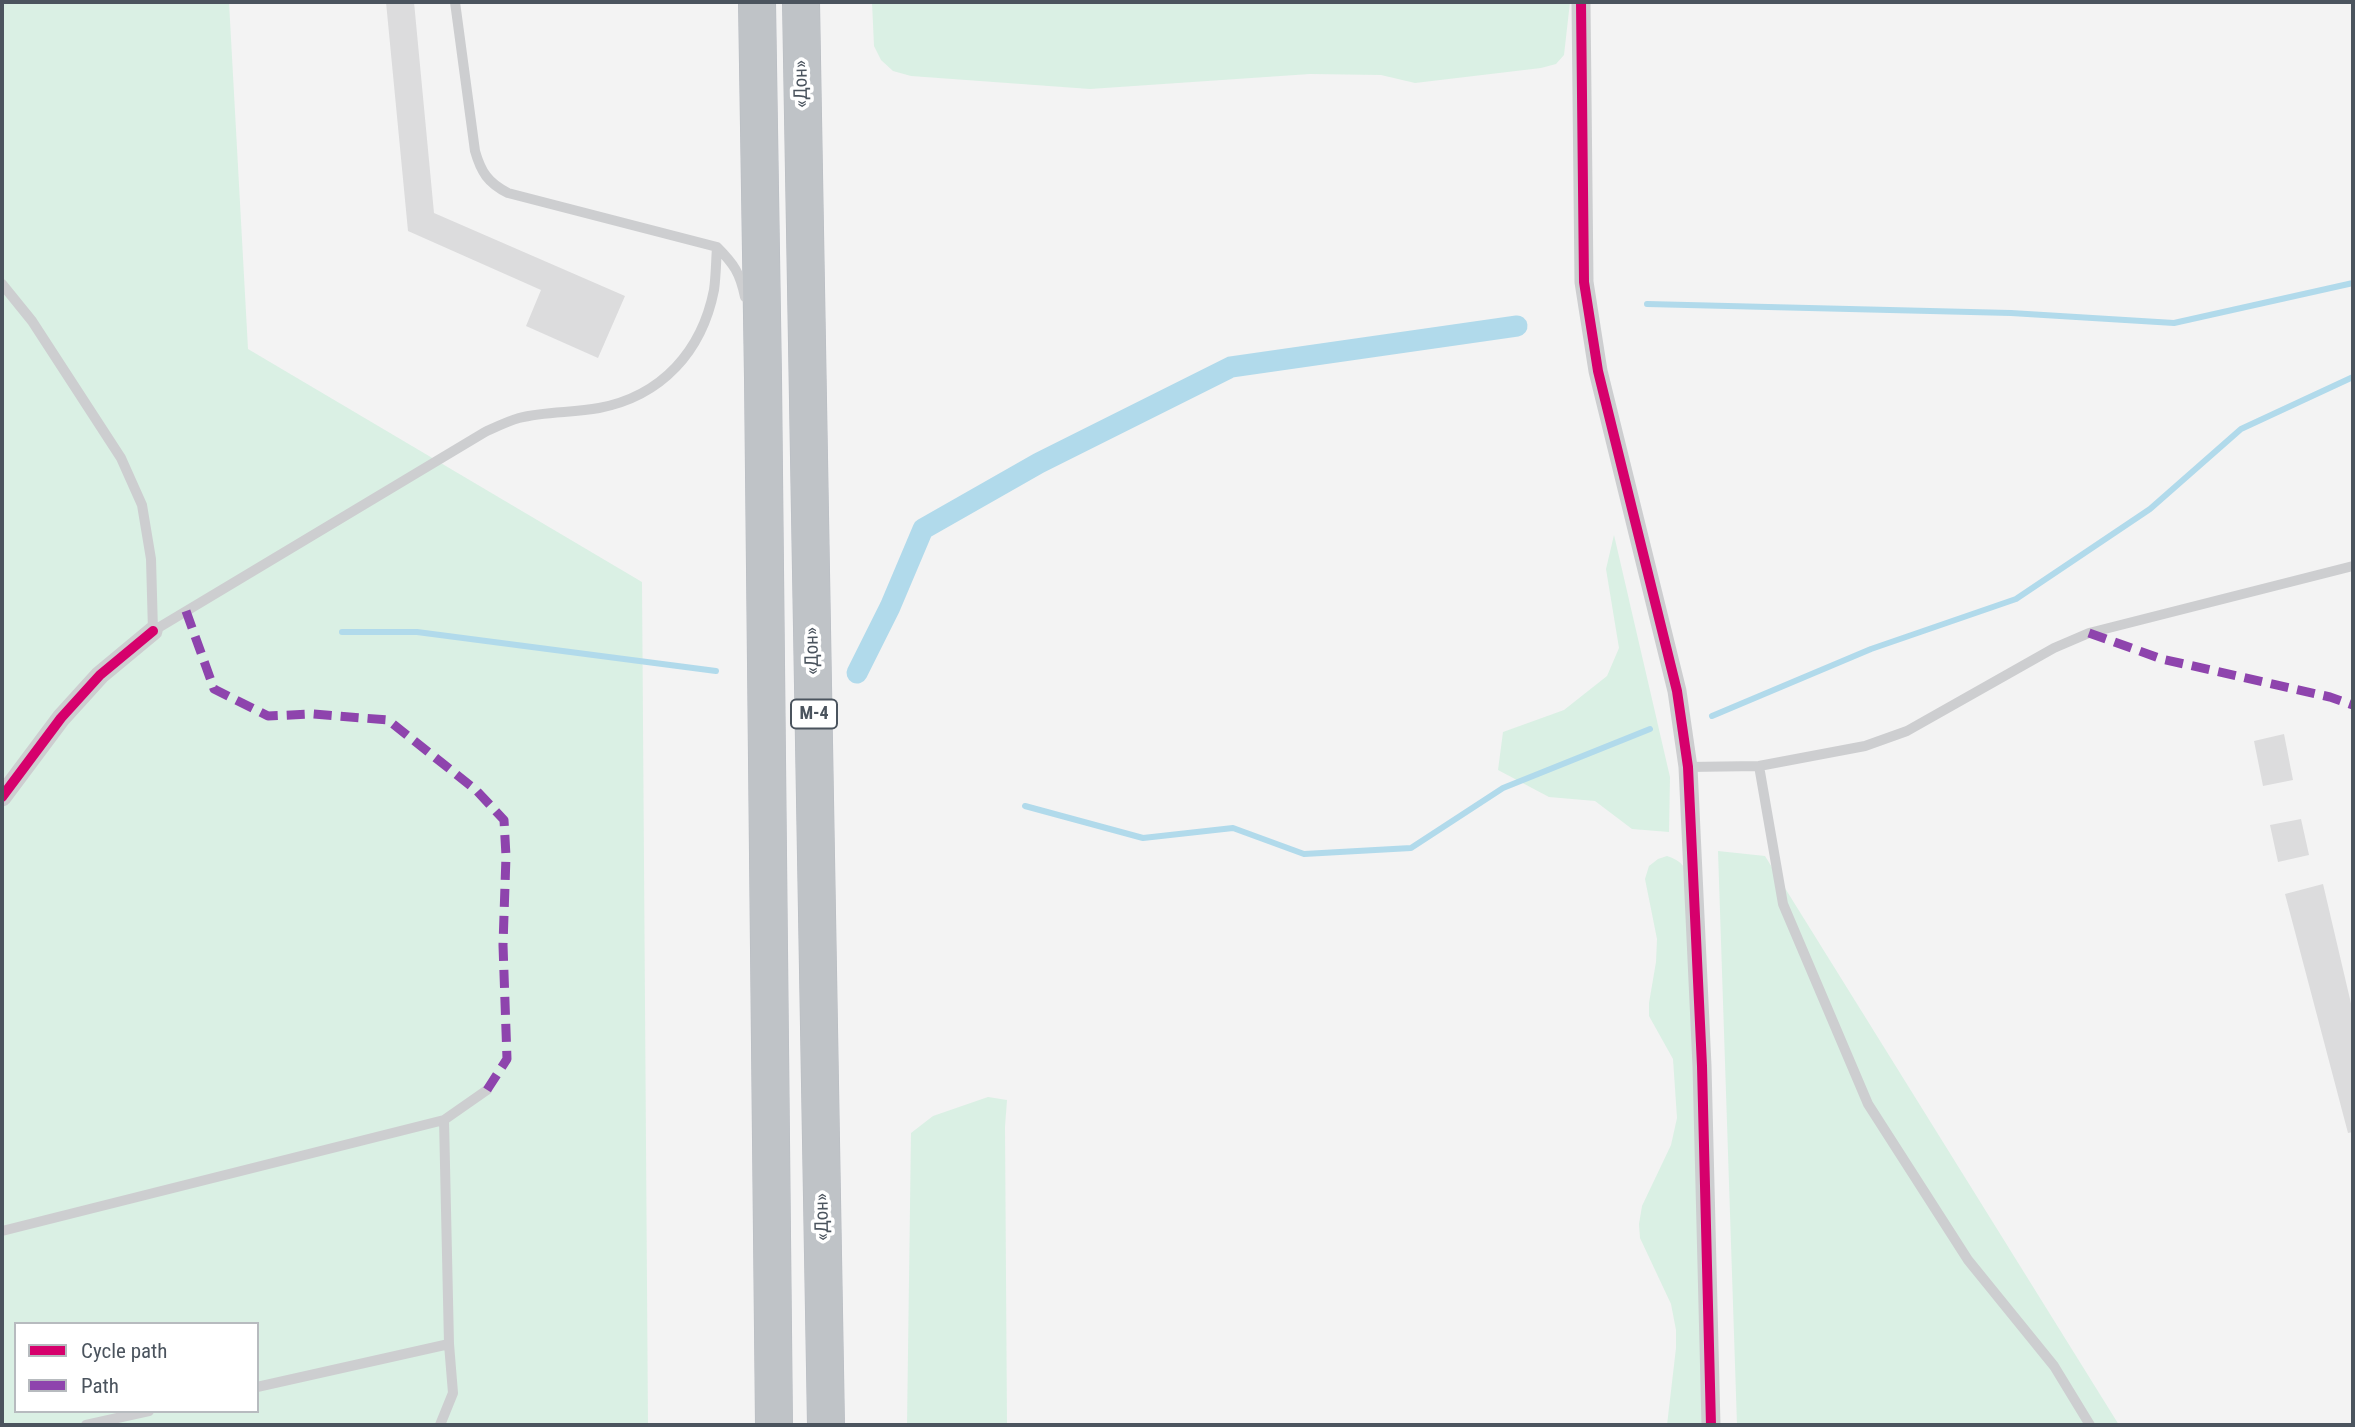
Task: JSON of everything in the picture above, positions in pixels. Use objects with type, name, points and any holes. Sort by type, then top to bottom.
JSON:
[{"type":"highway","name":"М-4","points":[[757,2],[764,378],[774,1425]]},
{"type":"highway","name":"«Дон»","points":[[801,2],[827,1425]]},
{"type":"street","points":[[1581,2],[1584,282],[1598,372],[1677,691],[1688,767],[1702,1066],[1711,1425]]},
{"type":"street","points":[[3,789],[92,684],[153,631]]},
{"type":"lane","points":[[455,2],[475,151],[482,172],[494,186],[508,193],[717,247],[734,264],[742,281],[747,305]]},
{"type":"lane","points":[[2,284],[32,321],[121,458],[142,505],[151,559],[153,631],[485,432],[520,418],[600,408],[626,400],[658,383],[684,360],[703,327],[714,289],[717,247]]},
{"type":"lane","points":[[750,317],[764,378]]},
{"type":"lane","points":[[1688,767],[1759,766],[1865,746],[1906,731],[2054,648],[2089,633],[2353,566]]},
{"type":"lane","points":[[1759,766],[1783,904],[1868,1104],[1968,1260],[2054,1366],[2090,1425]]},
{"type":"lane","points":[[2,1231],[444,1120],[487,1090]]},
{"type":"lane","points":[[440,1425],[453,1394],[449,1344],[444,1120]]},
{"type":"lane","points":[[259,1387],[449,1344]]},
{"type":"lane","points":[[86,1425],[140,1413]]},
{"type":"green space","points":[[2,2],[229,2],[248,349],[642,582],[648,1425],[2,1425]]},
{"type":"green space","points":[[872,2],[1570,2],[1564,55],[1556,64],[1541,68],[1415,83],[1381,75],[1310,74],[1090,89],[911,76],[893,71],[881,60],[874,46]]},
{"type":"green space","points":[[1614,535],[1670,777],[1669,832],[1632,829],[1595,801],[1549,797],[1498,770],[1503,732],[1564,710],[1607,676],[1619,648],[1606,569]]},
{"type":"green space","points":[[1718,851],[1765,856],[2119,1425],[1737,1425]]},
{"type":"green space","points":[[1667,856],[1680,863],[1688,876],[1703,1425],[1667,1425],[1676,1330],[1671,1304],[1640,1238],[1639,1224],[1642,1206],[1671,1145],[1677,1118],[1673,1059],[1649,1016],[1657,939],[1645,879],[1649,866]]},
{"type":"green space","points":[[988,1097],[1007,1100],[1007,1425],[907,1425],[911,1133],[933,1116]]},
{"type":"building","points":[[386,2],[414,2],[434,213],[625,296],[598,358],[526,326],[541,290],[408,231]]},
{"type":"building","points":[[2284,734],[2293,780],[2263,786],[2254,741]]},
{"type":"building","points":[[2301,819],[2309,855],[2278,862],[2270,825]]},
{"type":"building","points":[[2323,884],[2353,1012],[2353,1132],[2348,1133],[2285,894]]},
{"type":"waterway","points":[[1647,304],[2011,313],[2174,323],[2353,283]]},
{"type":"waterway","points":[[857,673],[890,607],[923,529],[1039,463],[1231,367],[1517,326]]},
{"type":"waterway","points":[[1712,716],[1871,649],[2016,599],[2150,509],[2241,429],[2353,377]]},
{"type":"waterway","points":[[342,632],[417,632],[716,671]]},
{"type":"waterway","points":[[1025,806],[1143,838],[1233,828],[1304,854],[1411,848],[1503,788],[1650,729]]},
{"type":"marked path","points":[[186,611],[214,689],[268,716],[313,714],[388,720],[476,790],[504,820],[506,856],[503,945],[507,1059],[487,1090]]},
{"type":"marked path","points":[[2089,633],[2162,659],[2330,697],[2353,705]]},
{"type":"cycle path","points":[[1581,2],[1584,282],[1598,371],[1677,691],[1688,767],[1702,1066],[1711,1425]]},
{"type":"cycle path","points":[[2,797],[61,718],[100,675],[153,631]]}]
